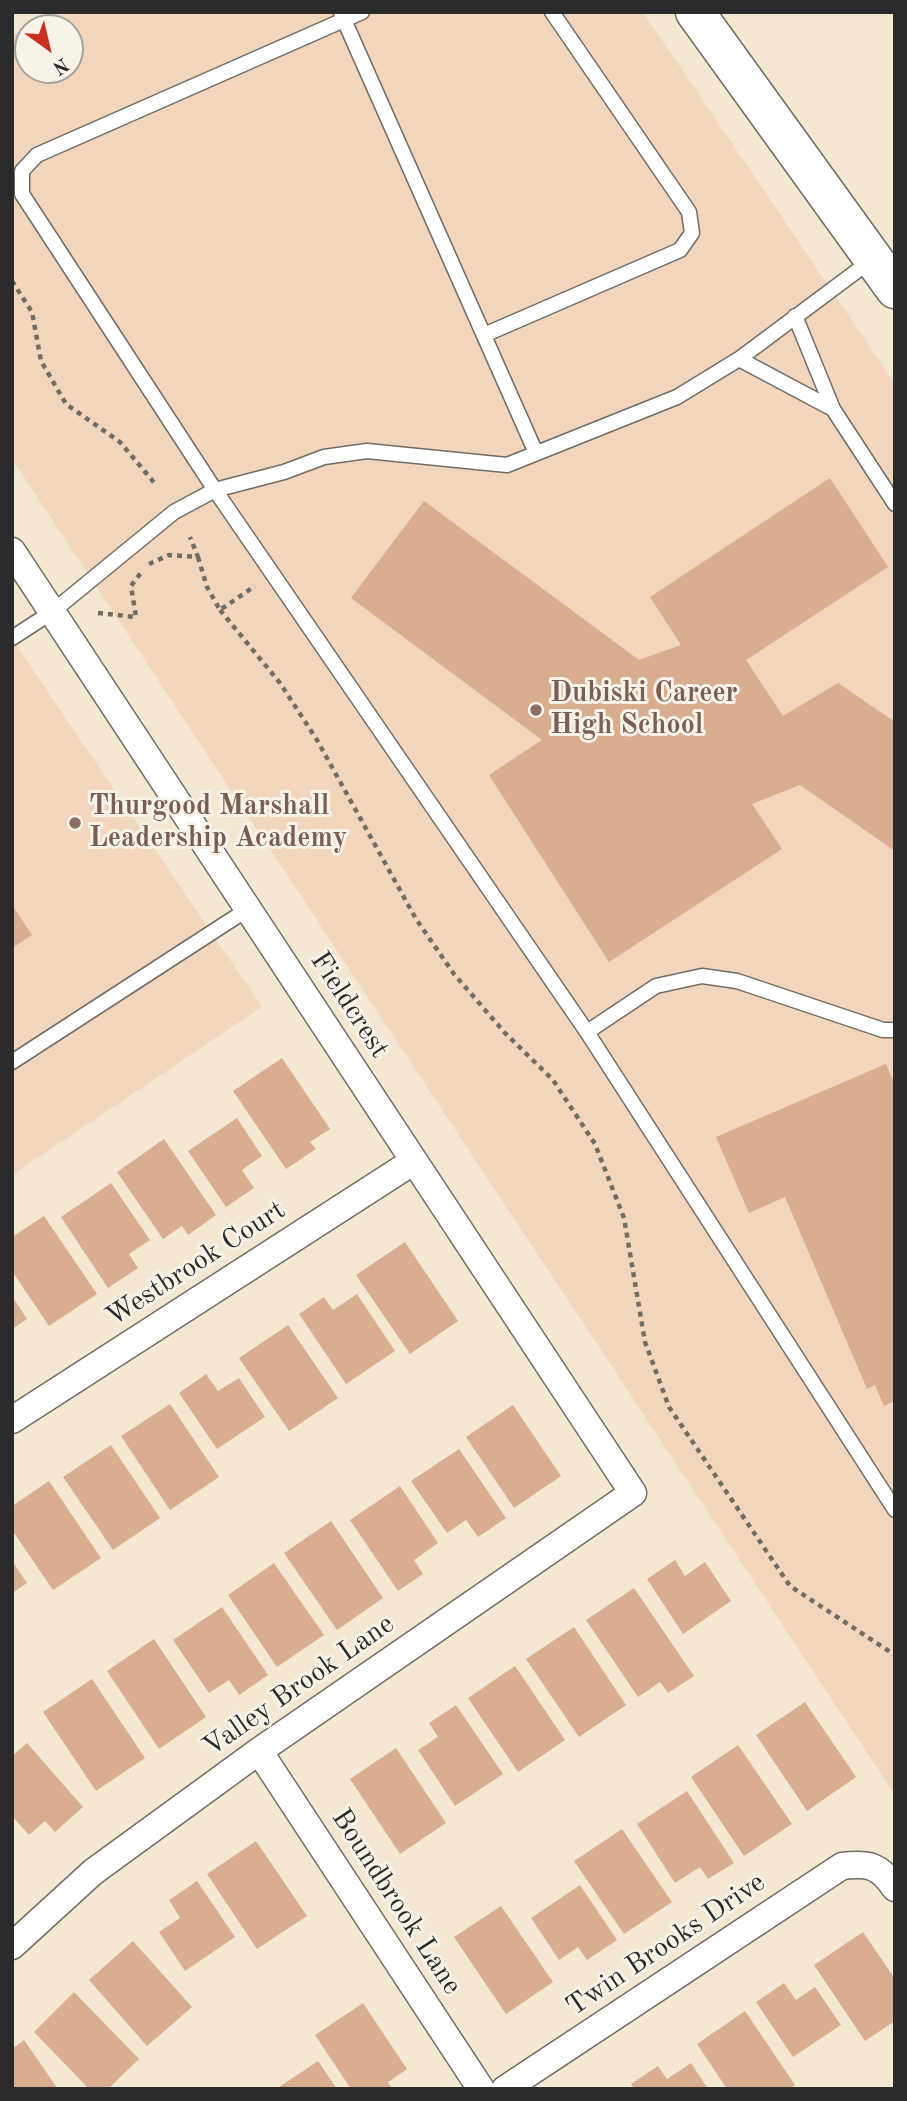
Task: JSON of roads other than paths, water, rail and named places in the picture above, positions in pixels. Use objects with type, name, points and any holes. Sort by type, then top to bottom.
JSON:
[{"type":"main road","points":[[695,12],[895,289]]},
{"type":"street","name":"Fieldcrest","points":[[12,551],[633,1493]]},
{"type":"street","name":"Westbrook Court","points":[[12,1420],[414,1161]]},
{"type":"street","name":"Valley Brook Lane","points":[[12,1946],[93,1872],[259,1751],[633,1493]]},
{"type":"street","name":"Boundbrook Lane","points":[[259,1751],[481,2089]]},
{"type":"street","name":"Twin Brooks Drive","points":[[505,2089],[842,1866],[864,1863],[885,1872],[895,1888]]},
{"type":"lane","points":[[362,12],[343,16],[37,155],[22,171],[22,194],[215,490],[587,1032],[890,1494],[895,1510]]},
{"type":"lane","points":[[484,335],[680,250],[692,233],[689,212],[552,12]]},
{"type":"lane","points":[[343,16],[536,453]]},
{"type":"lane","points":[[12,638],[52,612],[174,513],[215,490],[284,472],[324,457],[367,451],[507,465],[677,397],[739,359],[874,258]]},
{"type":"lane","points":[[795,316],[833,410],[895,504]]},
{"type":"lane","points":[[739,359],[833,410]]},
{"type":"lane","points":[[12,1062],[248,909]]},
{"type":"lane","points":[[587,1032],[656,986],[702,976],[737,981],[883,1030],[895,1031]]},
{"type":"place","name":"Dubiski Career High School","points":[[536,710]]},
{"type":"place","name":"Thurgood Marshall Leadership Academy","points":[[75,823]]}]
